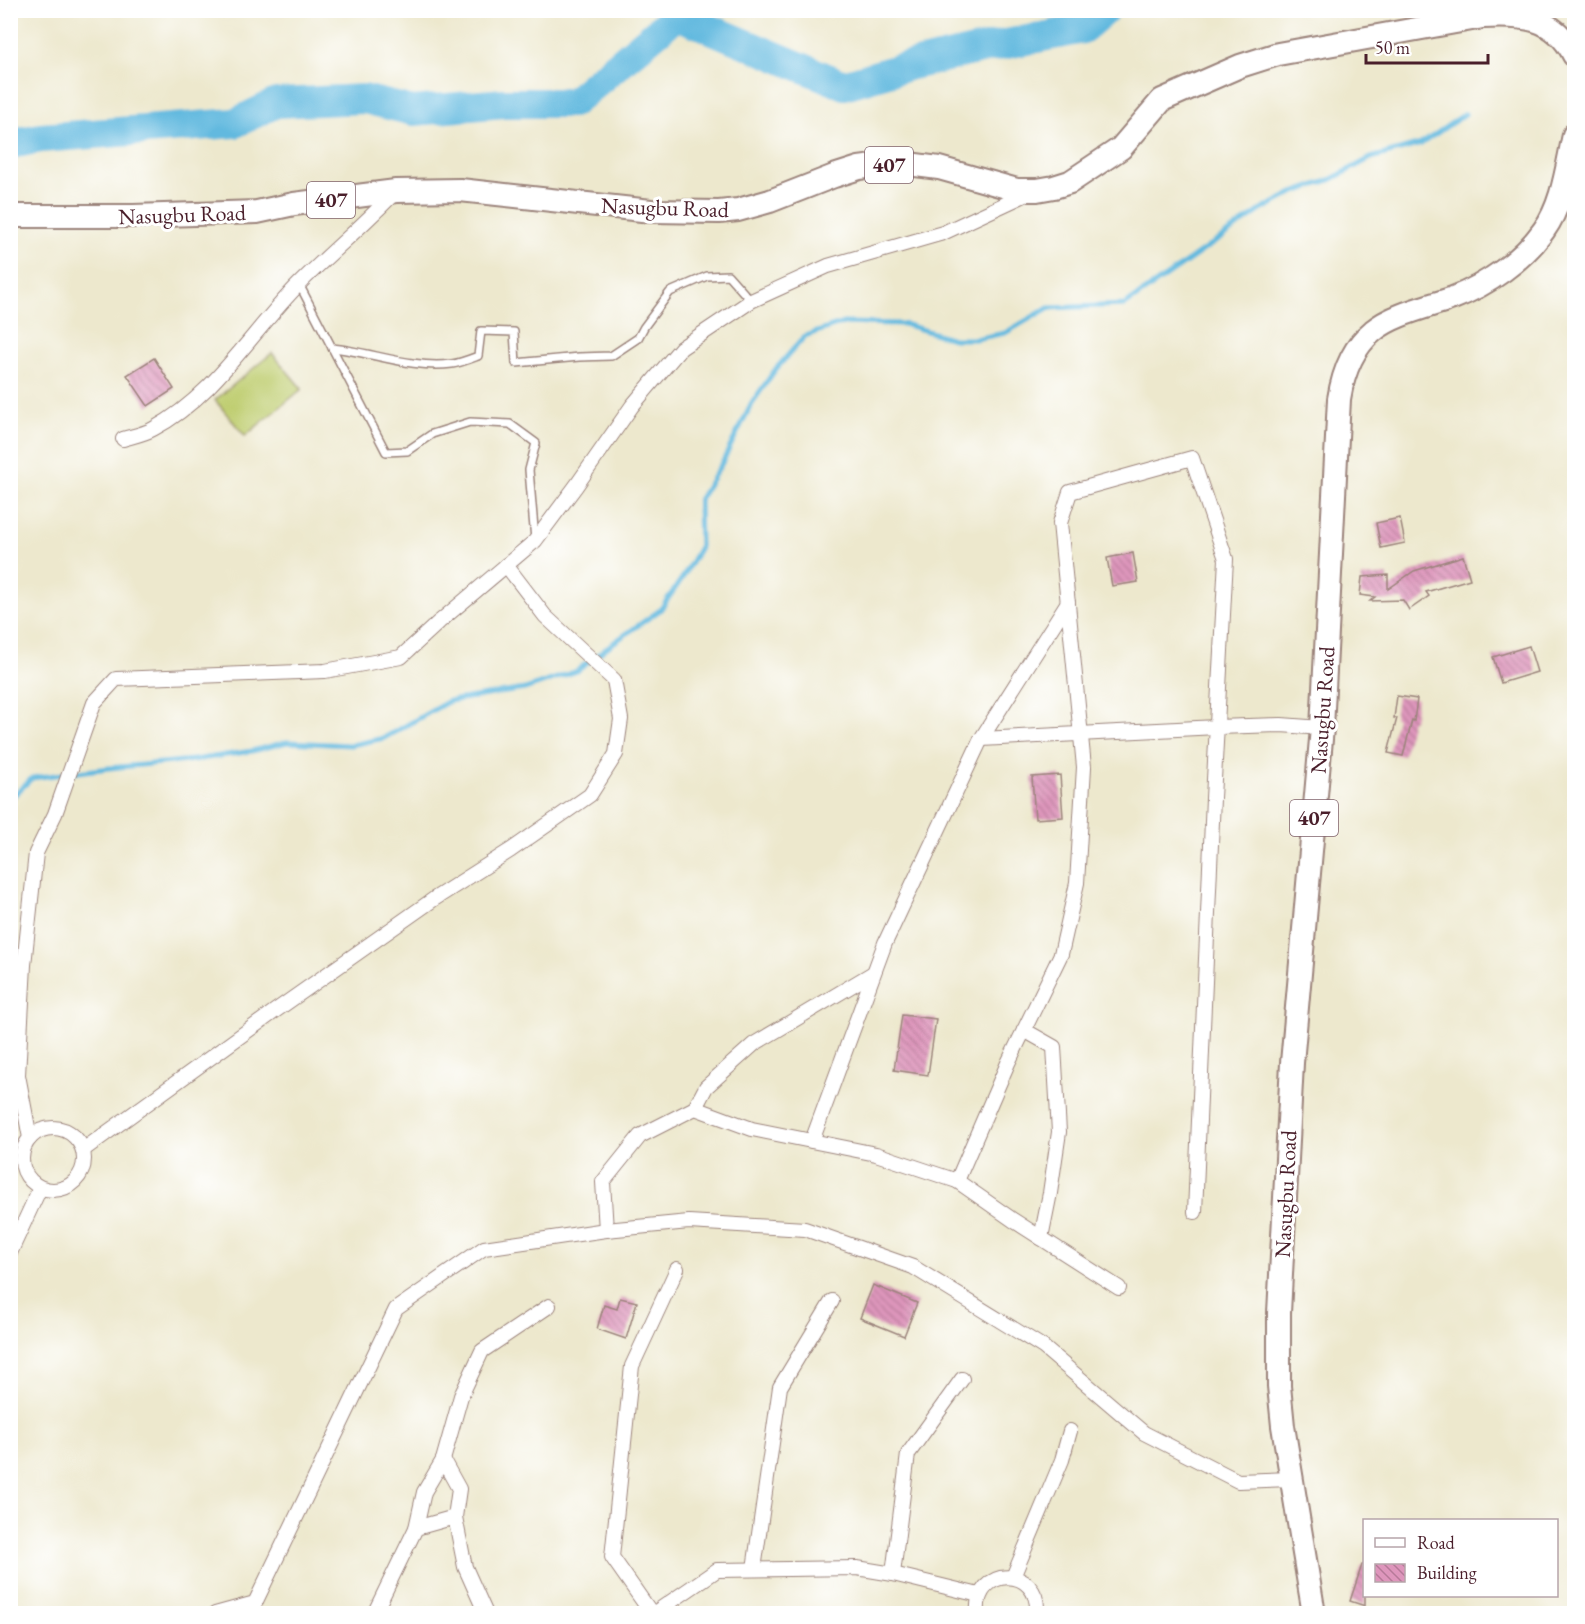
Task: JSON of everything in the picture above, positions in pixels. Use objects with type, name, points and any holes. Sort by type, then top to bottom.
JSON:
[{"type":"main road","name":"Nasugbu Road","points":[[10,216],[133,216],[257,212],[294,204],[396,191],[460,190],[651,211],[719,212],[738,210],[770,201],[859,168],[899,164],[939,168],[1017,190],[1037,190],[1070,182],[1121,148],[1162,100],[1240,66],[1278,54],[1483,17],[1515,16],[1534,19],[1554,30],[1575,55]]},
{"type":"main road","name":"Nasugbu Road","points":[[1314,1614],[1283,1426],[1279,1386],[1279,1313],[1292,1063],[1322,728],[1339,399],[1342,381],[1349,362],[1371,332],[1385,323],[1478,286],[1508,266],[1533,244],[1545,229],[1555,210],[1575,135]]},
{"type":"street","points":[[30,1138],[18,1075],[24,965],[36,853],[55,814],[94,703],[116,679],[325,671],[401,657],[438,622],[535,541],[632,406],[681,348],[751,300],[828,266],[943,233],[1037,190]]},
{"type":"street","points":[[123,439],[152,429],[183,409],[237,357],[299,284],[369,220],[396,191]]},
{"type":"street","points":[[957,1181],[1008,1063],[1061,954],[1077,883],[1084,767],[1060,523],[1070,492],[1192,458],[1226,559],[1194,1212]]},
{"type":"street","points":[[83,1150],[434,899],[511,850],[590,795],[616,754],[621,719],[614,680],[544,616],[506,565]]},
{"type":"street","points":[[812,1141],[885,943],[981,739],[1068,602]]},
{"type":"street","points":[[981,739],[1217,727],[1281,725],[1322,728]]},
{"type":"street","points":[[606,1230],[603,1182],[640,1136],[695,1108],[706,1086],[754,1044],[873,973]]},
{"type":"street","points":[[1024,1030],[1054,1047],[1059,1132],[1041,1238]]},
{"type":"street","points":[[695,1108],[752,1129],[876,1154],[957,1181],[1119,1288]]},
{"type":"street","points":[[46,1129],[60,1129],[73,1135],[83,1150],[83,1168],[74,1183],[57,1191],[40,1188],[33,1184],[23,1170],[22,1153],[30,1138],[46,1129]]},
{"type":"street","points":[[10,1253],[40,1188]]},
{"type":"street","points":[[215,1614],[255,1603],[396,1309],[484,1248],[606,1230],[689,1222],[805,1229],[913,1267],[1043,1347],[1144,1433],[1238,1481],[1292,1479]]},
{"type":"street","points":[[677,1269],[632,1366],[612,1557],[652,1614],[717,1570],[857,1568],[979,1595]]},
{"type":"street","points":[[754,1569],[780,1387],[832,1300]]},
{"type":"street","points":[[374,1614],[416,1528],[424,1492],[443,1460],[461,1396],[482,1351],[549,1306]]},
{"type":"street","points":[[893,1575],[908,1454],[962,1379]]},
{"type":"street","points":[[1013,1577],[1062,1460],[1070,1431]]},
{"type":"street","points":[[443,1460],[459,1489],[455,1517],[465,1567],[486,1614]]},
{"type":"street","points":[[416,1528],[455,1517]]},
{"type":"street","points":[[978,1614],[979,1595],[984,1587],[993,1580],[1013,1577],[1030,1586],[1038,1605],[1037,1614]]},
{"type":"lane","points":[[332,348],[353,350],[412,364],[453,364],[478,356],[481,331],[514,332],[516,363],[611,356],[638,338],[670,292],[707,276],[728,275],[751,300]]},
{"type":"lane","points":[[299,284],[386,452],[407,451],[432,434],[470,422],[510,424],[536,443],[529,470],[535,541]]},
{"type":"green space","points":[[272,353],[302,389],[245,436],[215,400]]},
{"type":"building","points":[[154,358],[174,389],[148,406],[127,375]]},
{"type":"building","points":[[1400,518],[1405,543],[1381,548],[1376,523]]},
{"type":"building","points":[[1133,553],[1138,582],[1112,586],[1107,558]]},
{"type":"building","points":[[1463,556],[1470,579],[1426,592],[1429,596],[1409,610],[1403,600],[1370,601],[1375,597],[1360,595],[1362,577],[1388,575],[1388,589],[1414,571]]},
{"type":"building","points":[[1529,646],[1537,672],[1501,683],[1493,657]]},
{"type":"building","points":[[1397,696],[1417,699],[1414,721],[1412,720],[1403,756],[1388,753],[1397,718],[1394,718]]},
{"type":"building","points":[[1060,775],[1063,817],[1035,819],[1032,777]]},
{"type":"building","points":[[902,1015],[936,1019],[928,1075],[894,1070]]},
{"type":"building","points":[[873,1285],[917,1303],[904,1336],[860,1318]]},
{"type":"building","points":[[620,1298],[637,1302],[626,1339],[597,1329],[604,1305],[617,1309]]},
{"type":"building","points":[[1362,1565],[1363,1565],[1365,1606],[1350,1601]]},
{"type":"waterway","points":[[10,144],[41,138],[235,123],[276,103],[364,99],[413,111],[504,103],[572,103],[677,15],[844,85],[908,66],[1083,29],[1105,10]]},
{"type":"waterway","points":[[10,799],[32,778],[194,760],[252,751],[287,742],[351,745],[384,738],[449,701],[525,689],[577,671],[660,610],[683,577],[700,547],[699,500],[722,463],[752,403],[775,370],[805,336],[843,323],[904,324],[953,339],[975,339],[1005,333],[1048,308],[1125,305],[1261,210],[1293,193],[1330,180],[1371,158],[1421,144],[1465,114]]}]
